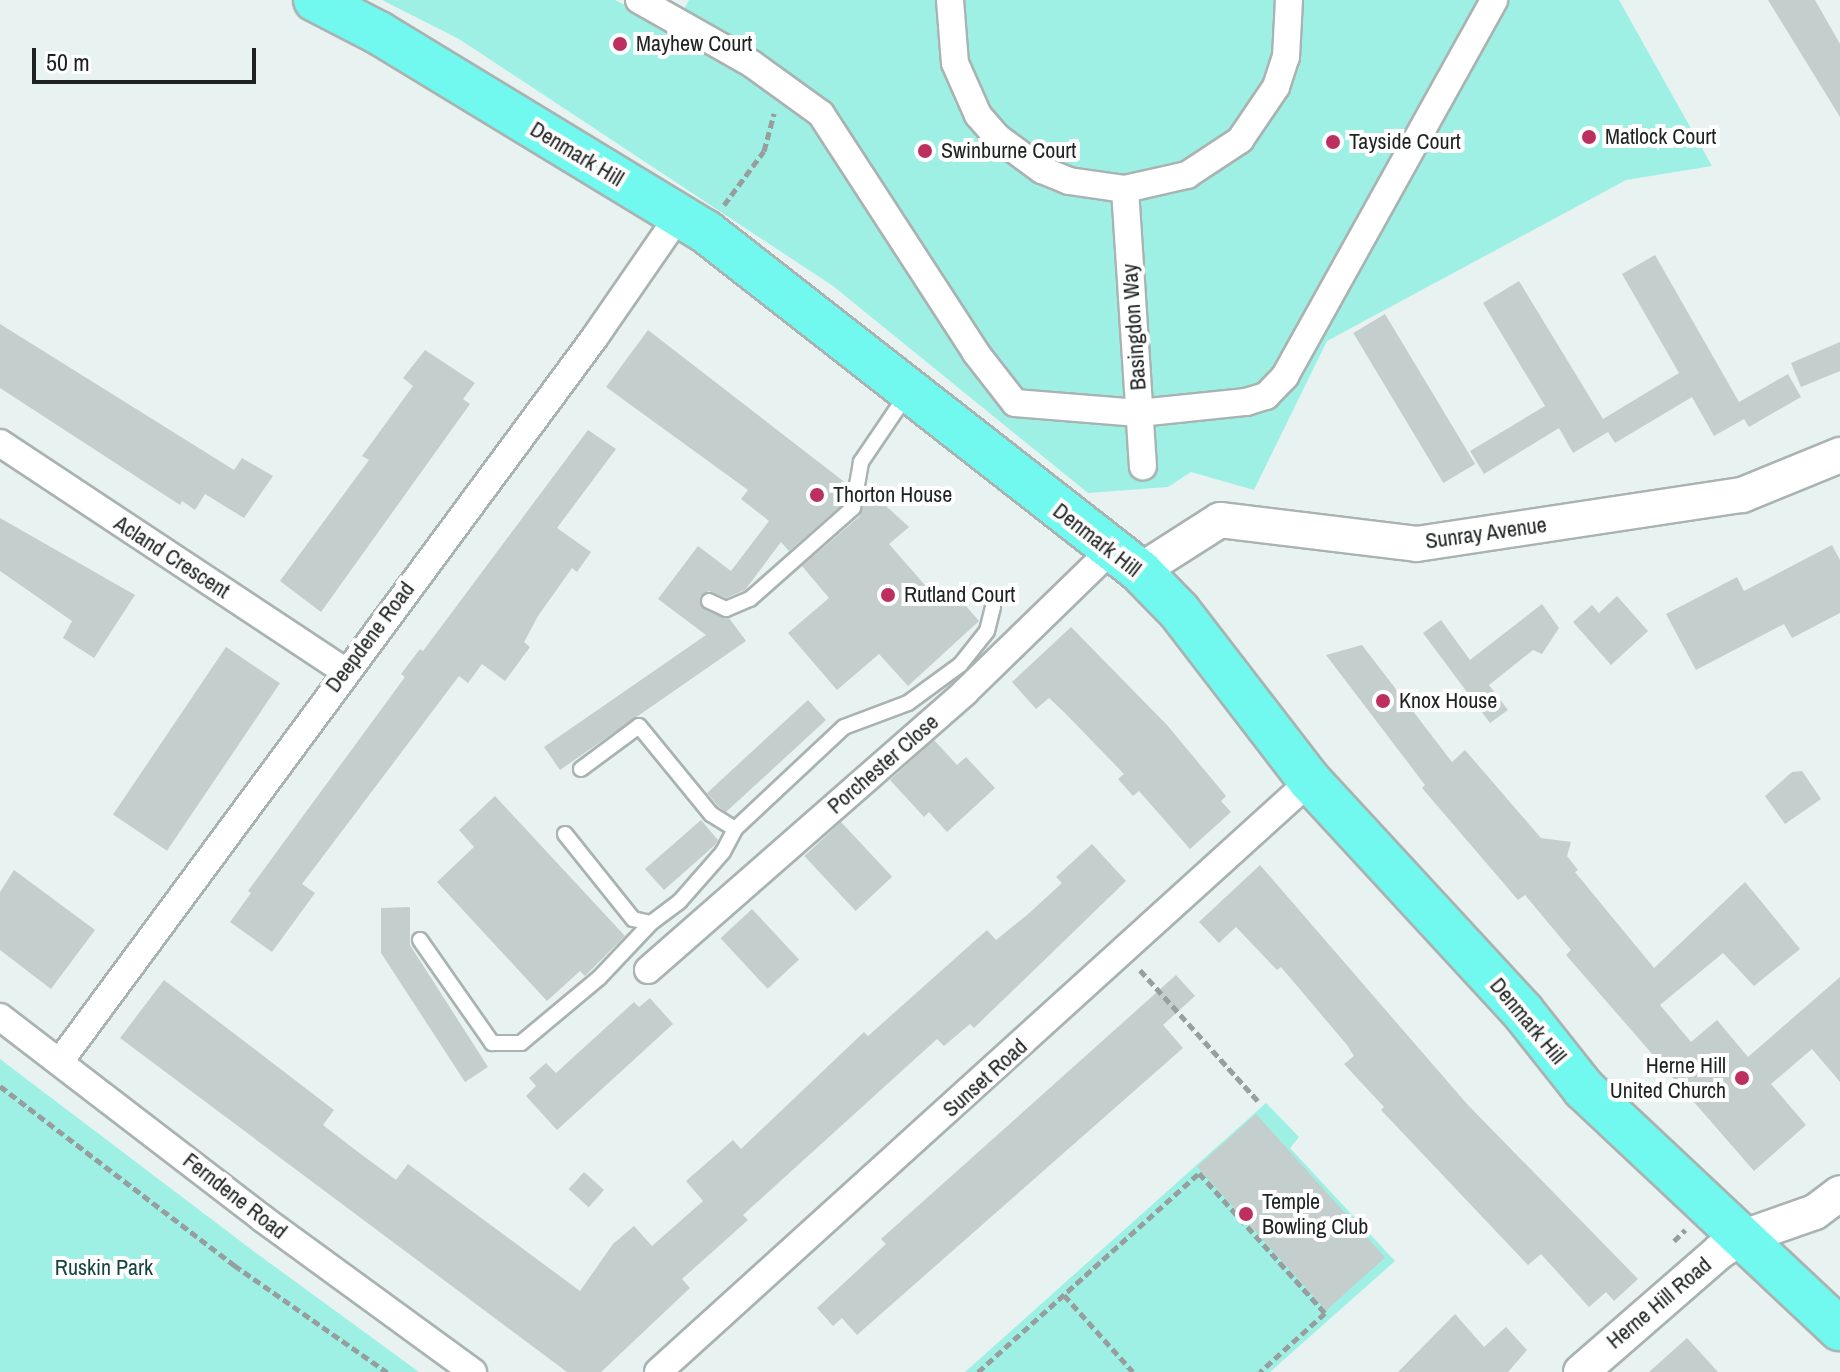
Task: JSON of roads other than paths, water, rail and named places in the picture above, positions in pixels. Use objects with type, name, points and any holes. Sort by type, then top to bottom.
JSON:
[{"type":"main road","name":"Denmark Hill","points":[[315,0],[379,33],[680,214],[910,390],[1125,561],[1179,611],[1310,781],[1523,1012],[1584,1089],[1840,1329]]},
{"type":"street","points":[[639,0],[781,84],[821,114],[976,353],[1015,403],[1139,413],[1246,402],[1266,396],[1285,376],[1494,0]]},
{"type":"street","points":[[950,0],[955,63],[978,115],[997,137],[1030,163],[1069,181],[1125,189],[1187,175],[1240,140],[1276,87],[1286,57],[1289,0]]},
{"type":"street","name":"Basingdon Way","points":[[1125,189],[1143,466]]},
{"type":"street","name":"Deepdene Road","points":[[61,1060],[345,671],[595,337],[680,214]]},
{"type":"street","name":"Acland Crescent","points":[[0,443],[345,671]]},
{"type":"street","name":"Sunray Avenue","points":[[1125,561],[1220,520],[1417,544],[1742,495],[1840,455]]},
{"type":"street","name":"Porchester Close","points":[[648,970],[965,692],[1125,561]]},
{"type":"street","name":"Sunset Road","points":[[658,1372],[1310,781]]},
{"type":"street","name":"Ferndene Road","points":[[0,1017],[61,1060],[263,1219],[473,1372]]},
{"type":"street","name":"Herne Hill Road","points":[[1581,1372],[1666,1293],[1741,1238],[1815,1212],[1840,1193]]},
{"type":"lane","points":[[709,601],[726,609],[750,599],[853,508],[861,462],[910,390]]},
{"type":"lane","points":[[420,940],[492,1043],[521,1043],[599,978],[651,923],[680,901],[723,852],[735,829],[844,727],[908,703],[960,665],[987,631],[993,607]]},
{"type":"lane","points":[[581,769],[639,726],[711,814],[735,829]]},
{"type":"lane","points":[[565,834],[633,919],[651,923]]},
{"type":"place","name":"Mayhew Court","points":[[620,44]]},
{"type":"place","name":"Matlock Court","points":[[1589,137]]},
{"type":"place","name":"Tayside Court","points":[[1333,142]]},
{"type":"place","name":"Swinburne Court","points":[[925,151]]},
{"type":"place","name":"Thorton House","points":[[817,495]]},
{"type":"place","name":"Rutland Court","points":[[888,595]]},
{"type":"place","name":"Knox House","points":[[1383,701]]},
{"type":"place","name":"Herne Hill United Church","points":[[1742,1078]]},
{"type":"place","name":"Temple Bowling Club","points":[[1246,1214]]},
{"type":"park label","name":"Ruskin Park","points":[[104,1268]]}]
